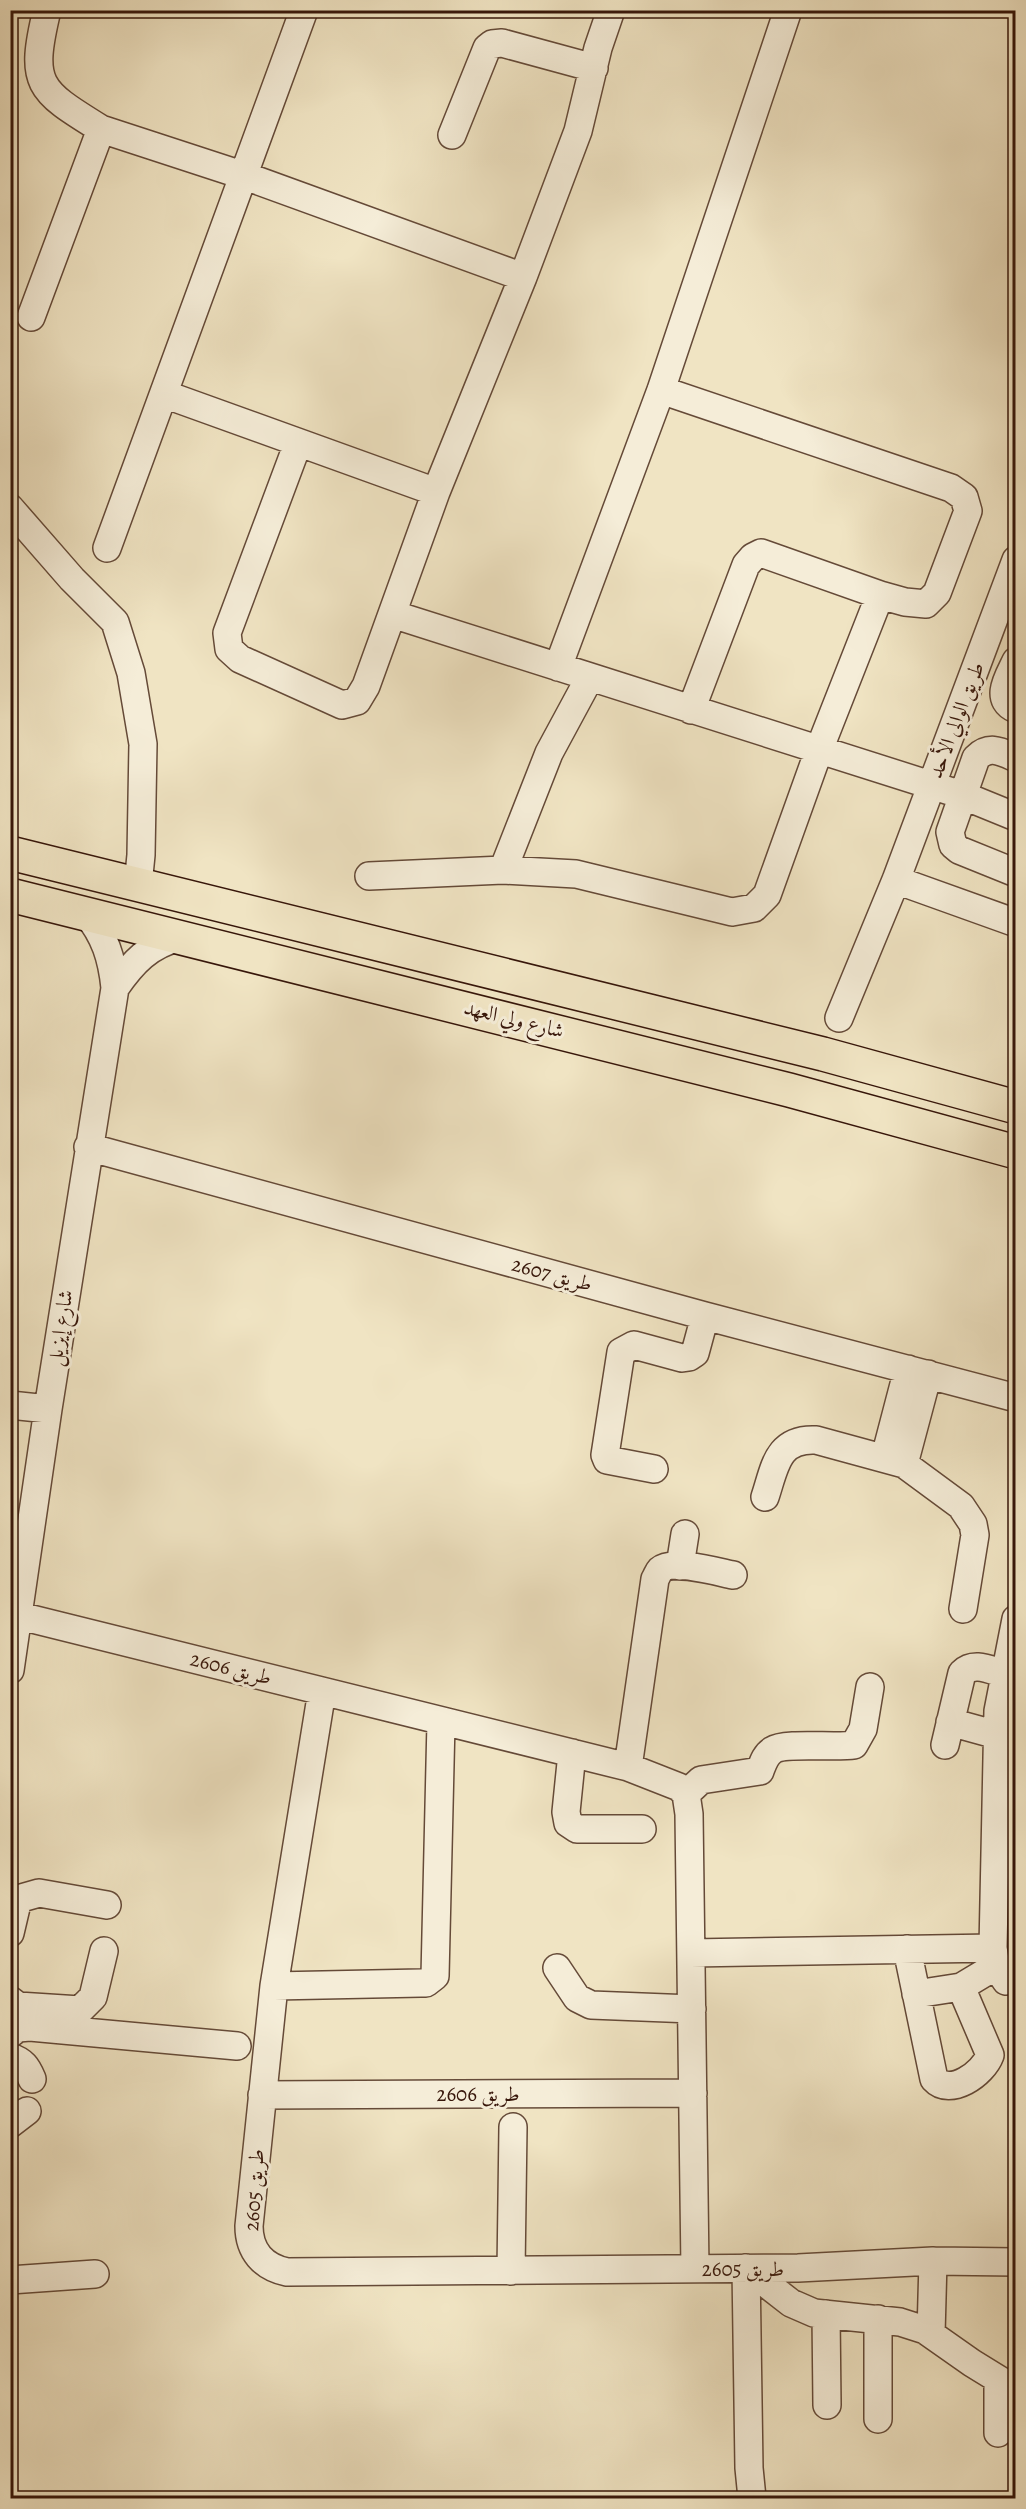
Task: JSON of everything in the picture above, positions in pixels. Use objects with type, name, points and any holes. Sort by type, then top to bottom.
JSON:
[{"type":"main road","name":"شارع ولي العهد","points":[[10,853],[823,1054],[1016,1107]]},
{"type":"main road","points":[[129,922],[138,885]]},
{"type":"main road","name":"شارع ولي العهد","points":[[10,895],[129,922],[180,937],[765,1084],[1016,1152]]},
{"type":"street","points":[[47,10],[37,63],[43,85],[69,109],[101,129],[245,176],[523,277]]},
{"type":"street","points":[[107,548],[304,10]]},
{"type":"street","points":[[298,442],[227,633],[230,649],[240,659],[342,705],[357,701],[366,686],[436,492],[523,277],[578,132],[598,48],[611,10]]},
{"type":"street","points":[[558,667],[661,390],[788,10]]},
{"type":"street","points":[[452,135],[487,48],[492,44],[502,43],[594,68]]},
{"type":"street","points":[[31,317],[101,129]]},
{"type":"street","points":[[661,390],[951,488],[964,497],[968,511],[937,593],[926,604],[905,602],[880,595],[761,553],[753,556],[746,565],[691,710]]},
{"type":"street","points":[[164,394],[436,492]]},
{"type":"street","points":[[10,508],[72,579],[115,622],[130,673],[142,744],[141,855],[138,885]]},
{"type":"street","name":"طريق الوالي الأحد","points":[[839,1018],[896,880],[1016,560]]},
{"type":"street","points":[[369,876],[503,870],[576,874],[732,912],[754,908],[767,895],[819,750],[880,595]]},
{"type":"street","points":[[392,615],[962,795],[1016,817]]},
{"type":"street","points":[[1016,661],[1003,692],[1004,699],[1010,707],[1016,709]]},
{"type":"street","points":[[503,870],[549,753],[590,677]]},
{"type":"street","points":[[1016,758],[995,749],[982,753],[976,758],[950,832],[953,845],[959,850],[1016,873]]},
{"type":"street","points":[[896,880],[1016,923]]},
{"type":"street","name":"شارع إيزيل","points":[[10,1670],[20,1616],[48,1409],[88,1147],[115,988],[110,954],[100,932],[86,913]]},
{"type":"street","name":"شارع إيزيل","points":[[115,988],[128,969],[146,952],[180,937]]},
{"type":"street","name":"طريق 2607","points":[[88,1147],[705,1316],[1016,1398]]},
{"type":"street","points":[[654,1469],[606,1460],[621,1352],[634,1345],[682,1358],[689,1357],[695,1353],[705,1316]]},
{"type":"street","points":[[894,1460],[918,1372]]},
{"type":"street","points":[[10,1405],[48,1409]]},
{"type":"street","points":[[765,1497],[777,1460],[783,1450],[804,1439],[894,1460],[961,1506],[973,1524],[974,1546],[963,1609]]},
{"type":"street","points":[[680,1566],[685,1534]]},
{"type":"street","points":[[628,1767],[655,1579],[661,1570],[669,1566],[733,1575]]},
{"type":"street","name":"طريق 2606","points":[[20,1616],[628,1767],[679,1787],[686,1794]]},
{"type":"street","points":[[999,1965],[1005,1674],[1016,1619]]},
{"type":"street","points":[[1003,1720],[948,1733],[962,1673],[974,1666],[1005,1674]]},
{"type":"street","points":[[695,2269],[689,1814],[686,1794],[701,1780],[760,1771],[767,1755],[780,1747],[839,1747],[854,1744],[863,1729],[870,1687]]},
{"type":"street","name":"طريق 2605","points":[[322,1691],[274,1986],[249,2235],[255,2253],[269,2266],[287,2272],[511,2271],[798,2268],[933,2261],[1016,2262]]},
{"type":"street","points":[[274,1986],[426,1983],[435,1976],[441,1722]]},
{"type":"street","points":[[572,1753],[568,1823],[576,1829],[642,1829]]},
{"type":"street","points":[[10,1933],[18,1899],[28,1895],[39,1893],[107,1905]]},
{"type":"street","points":[[691,1953],[907,1950],[999,1965]]},
{"type":"street","points":[[907,1950],[934,2079],[940,2086],[948,2088],[963,2083],[988,2061],[990,2055],[961,1988]]},
{"type":"street","points":[[10,2000],[18,2006],[80,2010],[93,1997],[104,1951]]},
{"type":"street","points":[[916,1994],[961,1988],[999,1965]]},
{"type":"street","points":[[557,1968],[577,1998],[591,2005],[692,2009]]},
{"type":"street","points":[[10,2034],[18,2028],[30,2027],[237,2046]]},
{"type":"street","points":[[10,2056],[20,2060],[32,2079]]},
{"type":"street","name":"طريق 2606","points":[[262,2095],[693,2093]]},
{"type":"street","points":[[511,2271],[513,2127]]},
{"type":"street","points":[[931,2334],[933,2261]]},
{"type":"street","points":[[746,2268],[791,2303],[813,2313],[878,2319],[916,2326],[931,2334],[1007,2385],[998,2433]]},
{"type":"street","points":[[746,2268],[749,2468],[752,2499]]},
{"type":"street","points":[[10,2280],[95,2274]]},
{"type":"street","points":[[825,2314],[827,2405]]},
{"type":"street","points":[[878,2319],[878,2419]]}]
